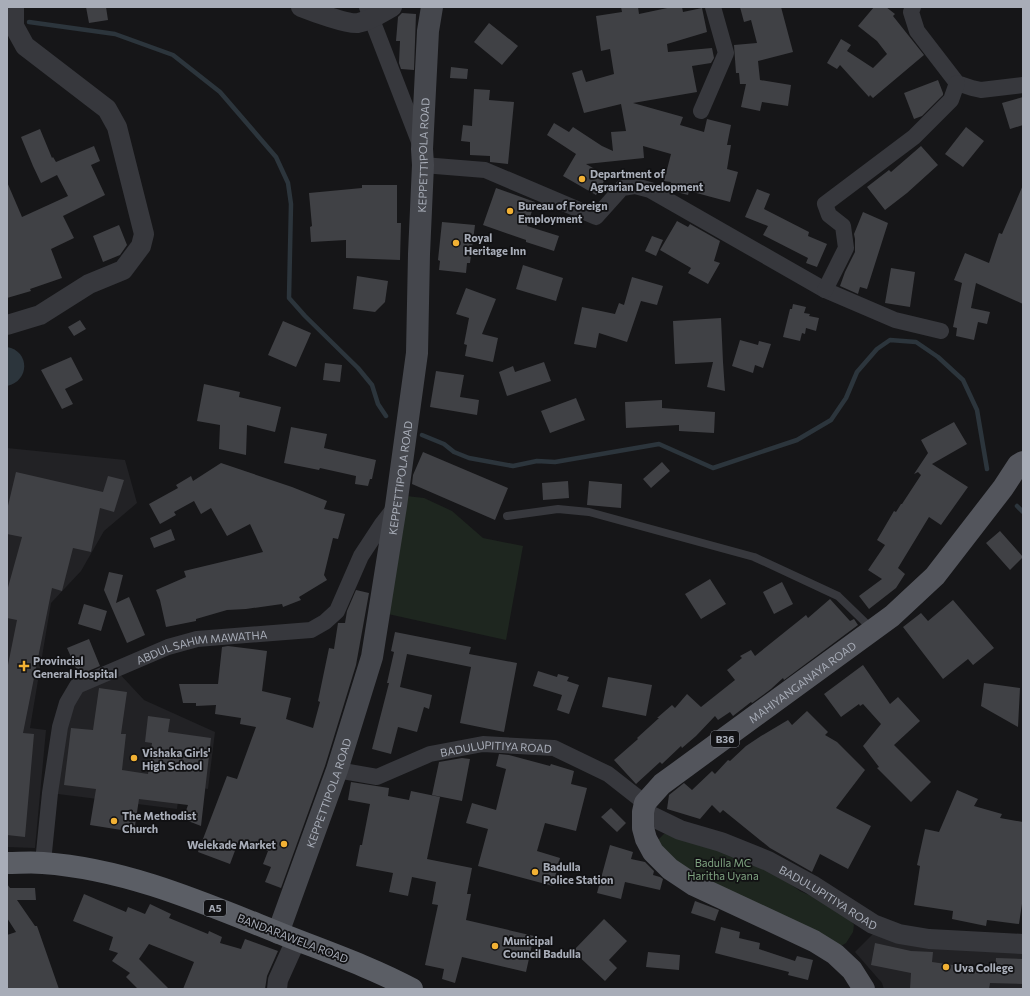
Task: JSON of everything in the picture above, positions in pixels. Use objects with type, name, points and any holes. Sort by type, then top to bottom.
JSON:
[{"type":"highway","name":"BANDARAWELA ROAD","points":[[7,863],[43,862],[99,871],[142,881],[188,897],[287,936],[396,980],[412,989]]},
{"type":"main road","name":"KEPPETTIPOLA ROAD","points":[[287,936],[372,657],[396,506],[417,353],[422,157],[428,31],[432,7]]},
{"type":"main road","name":"MAHIYANGANAYA ROAD","points":[[644,807],[662,784],[892,616],[935,576],[1003,488],[1018,465],[1023,462]]},
{"type":"main road","points":[[644,807],[643,828],[646,839],[653,852],[670,870],[694,885],[814,941],[835,954],[852,970],[864,989]]},
{"type":"street","points":[[7,325],[40,314],[89,284],[123,270],[141,246],[144,234],[117,127],[107,108],[25,46],[14,26],[14,7]]},
{"type":"street","points":[[301,7],[319,14],[357,24],[369,13],[392,7]]},
{"type":"street","points":[[700,111],[726,53],[713,7]]},
{"type":"street","points":[[913,7],[911,12],[916,31],[957,83],[982,90],[1023,85]]},
{"type":"street","points":[[369,13],[422,157],[485,170],[596,217],[622,188],[635,186],[650,190],[825,290],[895,320],[941,330]]},
{"type":"street","points":[[825,290],[846,248],[843,226],[829,215],[825,204],[914,137],[951,100],[957,83]]},
{"type":"street","name":"ABDUL SAHIM MAWATHA","points":[[43,862],[50,794],[60,727],[67,703],[77,686],[168,647],[197,639],[311,630],[325,622],[336,611],[361,556],[396,506]]},
{"type":"street","name":"BADULUPITIYA ROAD","points":[[337,770],[377,777],[430,754],[483,744],[554,748],[608,774],[644,807],[680,830],[721,842],[768,861],[812,885],[873,924],[899,934],[929,939],[1023,944]]},
{"type":"street","points":[[277,989],[287,936]]},
{"type":"lane","points":[[507,516],[558,509],[589,512],[754,557],[838,596],[874,630]]},
{"type":"shaded area","points":[[7,347],[20,354],[24,366],[23,373],[20,378],[15,383],[7,386]]},
{"type":"shaded area","name":"Provincial General Hospital","points":[[7,448],[125,460],[137,503],[104,531],[81,571],[51,603],[30,728],[46,730],[35,848],[7,847]]},
{"type":"shaded area","name":"Vishaka Girls' High School","points":[[116,670],[144,700],[215,732],[208,789],[180,785],[177,809],[50,793],[77,686]]},
{"type":"shaded area","name":"Uva College","points":[[874,933],[1023,950],[1023,989],[884,989],[882,983],[855,952]]},
{"type":"green space","points":[[406,496],[424,498],[452,511],[483,538],[523,546],[506,640],[388,614]]},
{"type":"green space","name":"Badulla MC Haritha Uyana","points":[[664,834],[680,834],[779,876],[800,891],[845,911],[854,925],[853,932],[846,943],[841,946],[684,868],[656,842]]},
{"type":"building","points":[[86,7],[106,7],[108,20],[89,23]]},
{"type":"building","points":[[621,7],[638,7],[639,14],[672,7],[682,7],[683,12],[702,8],[707,32],[667,44],[668,52],[712,48],[714,58],[711,63],[692,66],[697,92],[633,103],[683,117],[680,125],[704,132],[707,119],[731,125],[727,145],[731,145],[727,169],[738,172],[730,202],[689,191],[688,195],[669,190],[671,182],[664,181],[671,154],[643,146],[644,158],[586,164],[607,176],[596,195],[563,176],[576,154],[547,135],[554,123],[569,132],[573,127],[602,146],[613,151],[611,132],[626,131],[621,104],[584,113],[572,73],[582,70],[586,82],[614,74],[610,49],[601,51],[596,16],[622,12]]},
{"type":"building","points":[[740,7],[781,7],[793,52],[758,61],[760,80],[791,85],[788,106],[762,102],[760,111],[741,107],[746,84],[740,84],[739,73],[736,73],[734,45],[757,43],[751,20],[744,22]]},
{"type":"building","points":[[874,7],[886,7],[895,14],[893,16],[924,55],[873,98],[870,95],[869,97],[840,65],[837,69],[827,63],[841,39],[851,45],[847,51],[873,68],[887,54],[877,41],[858,26]]},
{"type":"building","points":[[402,13],[416,14],[414,70],[401,69],[399,63],[400,41],[396,41],[398,17]]},
{"type":"building","points":[[489,23],[518,46],[502,65],[474,42]]},
{"type":"building","points":[[451,67],[468,69],[467,79],[450,78]]},
{"type":"building","points":[[938,80],[943,95],[922,116],[914,119],[904,93]]},
{"type":"building","points":[[474,89],[490,90],[489,100],[514,102],[508,164],[490,162],[490,156],[470,155],[470,142],[461,141],[463,125],[472,126]]},
{"type":"building","points":[[1023,97],[1023,125],[1010,129],[1002,103]]},
{"type":"building","points":[[966,127],[984,141],[963,167],[945,154]]},
{"type":"building","points":[[40,129],[52,158],[53,157],[56,162],[94,146],[100,161],[91,165],[105,195],[63,216],[74,238],[51,249],[62,278],[30,289],[31,291],[7,298],[7,182],[22,217],[68,196],[57,175],[41,183],[33,166],[21,137]]},
{"type":"building","points":[[921,146],[938,165],[907,193],[885,210],[867,187],[889,170],[891,172]]},
{"type":"building","points":[[362,185],[397,185],[397,223],[401,223],[400,260],[346,258],[346,240],[311,242],[310,227],[312,226],[309,193],[362,188]]},
{"type":"building","points":[[1023,185],[1023,304],[976,283],[971,308],[990,312],[987,324],[978,322],[974,340],[956,336],[957,328],[953,327],[962,283],[954,280],[965,253],[989,263],[999,233],[1002,234]]},
{"type":"building","name":"Bureau of Foreign Employment","points":[[496,188],[535,202],[527,226],[559,236],[554,251],[483,225]]},
{"type":"building","points":[[757,189],[770,194],[764,209],[809,232],[808,236],[827,244],[817,267],[806,263],[808,258],[763,235],[768,226],[745,217]]},
{"type":"building","points":[[863,212],[888,223],[867,289],[860,287],[858,294],[840,286],[855,252],[854,234]]},
{"type":"building","points":[[677,221],[688,227],[690,224],[720,241],[714,261],[720,263],[708,284],[688,273],[691,268],[660,250]]},
{"type":"building","name":"Royal Heritage Inn","points":[[442,222],[475,225],[470,263],[467,263],[466,273],[439,270],[440,261],[438,260]]},
{"type":"building","points":[[119,225],[127,245],[120,255],[103,262],[93,236]]},
{"type":"building","points":[[652,236],[663,240],[656,256],[645,251]]},
{"type":"building","points":[[523,265],[563,278],[556,301],[516,289]]},
{"type":"building","points":[[891,268],[915,272],[910,307],[885,303]]},
{"type":"building","points":[[357,276],[388,281],[385,302],[375,312],[353,309]]},
{"type":"building","points":[[632,277],[663,286],[657,305],[641,301],[627,342],[599,333],[596,348],[574,344],[582,307],[615,314],[619,303],[624,305]]},
{"type":"building","points":[[466,288],[496,299],[482,334],[498,338],[493,362],[465,356],[467,345],[464,344],[469,318],[456,314]]},
{"type":"building","points":[[793,304],[806,307],[804,313],[810,314],[809,316],[819,318],[816,331],[806,328],[805,334],[802,333],[800,341],[783,337],[790,309],[792,309]]},
{"type":"building","points":[[721,318],[725,391],[707,387],[713,362],[675,364],[673,321]]},
{"type":"building","points":[[80,320],[86,329],[74,336],[68,327]]},
{"type":"building","points":[[283,321],[311,333],[296,367],[268,355]]},
{"type":"building","points":[[740,340],[758,345],[759,341],[771,344],[763,368],[755,365],[753,373],[732,366]]},
{"type":"building","points":[[71,357],[83,380],[65,389],[73,404],[62,409],[41,370]]},
{"type":"building","points":[[544,362],[551,381],[507,396],[499,372],[513,366],[515,372]]},
{"type":"building","points":[[325,363],[342,365],[340,382],[323,380]]},
{"type":"building","points":[[436,371],[464,375],[460,397],[479,400],[477,415],[430,407]]},
{"type":"building","points":[[204,384],[240,392],[239,397],[281,407],[275,432],[247,425],[246,455],[219,449],[220,425],[197,421]]},
{"type":"building","points":[[576,398],[585,420],[550,433],[541,411]]},
{"type":"building","points":[[662,400],[662,408],[715,412],[714,433],[679,431],[679,425],[626,428],[625,402]]},
{"type":"building","points":[[954,422],[967,444],[932,464],[968,487],[941,525],[929,517],[898,568],[905,574],[896,588],[869,609],[859,596],[882,579],[868,570],[885,545],[877,540],[894,511],[896,512],[902,504],[921,475],[918,472],[914,474],[928,453],[921,440]]},
{"type":"building","points":[[291,427],[327,434],[324,448],[376,460],[372,479],[370,479],[368,486],[355,484],[356,476],[320,468],[319,470],[284,463]]},
{"type":"building","points":[[423,452],[508,488],[495,520],[412,484],[413,475]]},
{"type":"building","points":[[662,462],[670,471],[651,488],[643,479]]},
{"type":"building","points":[[221,463],[292,487],[327,501],[324,509],[345,514],[338,539],[333,538],[324,575],[327,580],[299,597],[301,600],[283,607],[282,604],[227,610],[196,619],[196,621],[166,627],[160,600],[156,590],[186,577],[184,571],[263,552],[250,524],[227,536],[211,508],[201,514],[194,501],[174,512],[176,515],[160,524],[149,504],[178,488],[176,485],[191,476],[193,481]]},
{"type":"building","name":"Provincial General Hospital","points":[[16,472],[103,492],[108,476],[124,480],[114,512],[100,508],[91,552],[73,548],[62,591],[52,588],[23,733],[34,734],[25,837],[7,835],[7,670],[17,620],[7,618],[7,591],[22,537],[7,534],[7,510]]},
{"type":"building","points":[[568,481],[569,498],[543,500],[542,483]]},
{"type":"building","points":[[589,481],[622,484],[621,508],[587,505]]},
{"type":"building","points":[[171,529],[175,540],[154,548],[150,538]]},
{"type":"building","points":[[1000,531],[1023,557],[1010,570],[986,543]]},
{"type":"building","points":[[109,572],[123,575],[116,603],[129,597],[145,635],[127,643],[104,590]]},
{"type":"building","points":[[710,579],[726,604],[701,619],[685,594]]},
{"type":"building","points":[[782,582],[793,604],[774,614],[763,592]]},
{"type":"building","points":[[356,590],[369,593],[356,665],[325,766],[281,888],[265,882],[271,867],[263,864],[268,851],[239,840],[230,864],[198,852],[227,776],[237,779],[256,727],[240,724],[241,718],[215,714],[216,705],[196,706],[196,703],[183,703],[179,684],[218,684],[222,647],[228,646],[267,651],[262,691],[291,698],[286,719],[313,728],[320,702],[318,701],[329,648],[334,649],[338,623],[345,623],[347,611]]},
{"type":"building","points":[[830,599],[850,621],[854,619],[858,625],[784,680],[783,678],[771,689],[733,716],[730,712],[718,720],[715,716],[696,736],[682,748],[681,746],[662,764],[660,762],[636,784],[614,760],[638,739],[637,738],[672,705],[675,708],[687,694],[701,707],[735,680],[727,670],[742,658],[740,656],[751,650],[755,656],[806,615],[808,618]]},
{"type":"building","points":[[953,600],[994,648],[973,665],[968,659],[943,679],[903,627],[921,613],[928,621]]},
{"type":"building","points":[[84,604],[107,611],[101,631],[78,624]]},
{"type":"building","points":[[395,632],[471,647],[469,654],[517,663],[504,732],[460,723],[471,667],[407,654],[400,687],[432,695],[429,709],[424,707],[417,732],[398,727],[391,754],[372,749],[389,683],[387,683],[394,652],[391,651]]},
{"type":"building","points":[[89,639],[100,666],[79,675],[67,648]]},
{"type":"building","points":[[863,665],[890,704],[898,697],[920,721],[894,745],[931,782],[911,802],[877,768],[879,767],[863,746],[881,724],[863,704],[860,706],[859,704],[841,717],[824,694]]},
{"type":"building","points":[[538,671],[557,677],[558,674],[569,677],[567,681],[579,685],[569,714],[557,710],[562,695],[533,686]]},
{"type":"building","points":[[608,677],[652,685],[646,716],[602,707]]},
{"type":"building","points":[[984,683],[1020,688],[1018,727],[981,706]]},
{"type":"building","name":"Vishaka Girls' High School","points":[[99,688],[127,692],[121,734],[126,734],[122,770],[148,774],[152,743],[145,742],[148,716],[170,719],[168,732],[211,738],[201,826],[183,819],[188,805],[139,799],[134,832],[90,825],[96,789],[64,785],[71,728],[93,730]]},
{"type":"building","points":[[807,711],[828,732],[825,735],[837,742],[865,770],[836,808],[871,826],[848,869],[820,854],[812,872],[770,848],[723,810],[720,813],[712,805],[700,819],[667,809],[669,795],[684,783],[692,790],[712,771],[715,774],[728,760],[730,761],[746,746],[788,720],[792,725]]},
{"type":"building","points":[[499,754],[509,755],[550,766],[551,764],[574,771],[571,784],[587,788],[576,831],[545,823],[537,851],[560,858],[553,886],[478,866],[488,829],[466,823],[472,803],[496,810],[506,769],[496,766]]},
{"type":"building","points":[[462,758],[470,759],[462,801],[432,795],[439,762]]},
{"type":"building","points":[[351,782],[389,788],[388,796],[409,800],[411,791],[440,797],[427,859],[472,868],[467,894],[471,894],[466,920],[534,936],[526,972],[462,957],[455,983],[442,979],[444,969],[425,965],[438,905],[432,904],[436,882],[412,877],[408,896],[389,892],[393,873],[356,866],[360,845],[362,845],[370,804],[348,800]]},
{"type":"building","points":[[957,790],[978,799],[974,806],[1002,814],[1000,818],[1023,822],[1023,897],[1019,924],[987,920],[986,926],[952,919],[953,911],[914,905],[920,866],[917,865],[925,829],[939,832]]},
{"type":"building","points":[[611,808],[626,823],[617,832],[601,817]]},
{"type":"building","points":[[610,845],[633,852],[631,859],[645,862],[654,871],[653,875],[663,879],[660,890],[625,882],[621,899],[597,893]]},
{"type":"building","points":[[7,884],[10,888],[35,888],[36,900],[17,900],[35,926],[37,926],[59,989],[7,989],[7,935],[16,932],[7,918]]},
{"type":"building","points":[[84,894],[126,912],[128,907],[145,914],[150,904],[171,914],[169,918],[208,934],[209,931],[222,937],[220,943],[241,949],[245,939],[278,951],[267,976],[265,989],[183,989],[194,962],[149,944],[139,959],[169,989],[138,989],[126,977],[130,973],[112,961],[118,953],[109,950],[113,937],[73,921]]},
{"type":"building","points":[[695,901],[719,910],[715,921],[691,913]]},
{"type":"building","points":[[604,919],[627,941],[609,960],[617,968],[605,981],[573,951]]},
{"type":"building","points":[[721,927],[740,932],[739,938],[760,943],[759,949],[795,961],[797,956],[813,960],[808,980],[788,975],[789,972],[715,953]]},
{"type":"building","points":[[875,943],[911,951],[933,952],[932,962],[995,971],[996,958],[1023,959],[1023,984],[990,983],[989,989],[910,989],[911,973],[871,965]]},
{"type":"building","points":[[648,952],[680,955],[679,970],[646,967]]},
{"type":"waterway","points":[[29,22],[115,34],[173,55],[220,92],[276,157],[288,183],[291,204],[289,298],[305,316],[358,368],[372,385],[378,404],[386,416]]},
{"type":"waterway","points":[[422,435],[444,444],[454,452],[469,458],[513,466],[537,461],[555,462],[659,444],[713,468],[797,440],[831,420],[846,398],[857,372],[877,349],[890,340],[916,342],[938,357],[963,380],[977,410],[987,469]]},
{"type":"waterway","points":[[1017,506],[1023,512]]},
{"type":"place","name":"Department of Agrarian Development","points":[[582,179]]},
{"type":"place","name":"Bureau of Foreign Employment","points":[[510,211]]},
{"type":"place","name":"Royal Heritage Inn","points":[[456,243]]},
{"type":"place","name":"Provincial General Hospital","points":[[24,666]]},
{"type":"place","name":"Vishaka Girls' High School","points":[[134,758]]},
{"type":"place","name":"The Methodist Church","points":[[114,821]]},
{"type":"place","name":"Welekade Market","points":[[284,844]]},
{"type":"place","name":"Badulla Police Station","points":[[535,872]]},
{"type":"place","name":"Municipal Council Badulla","points":[[495,946]]},
{"type":"place","name":"Uva College","points":[[946,967]]}]
